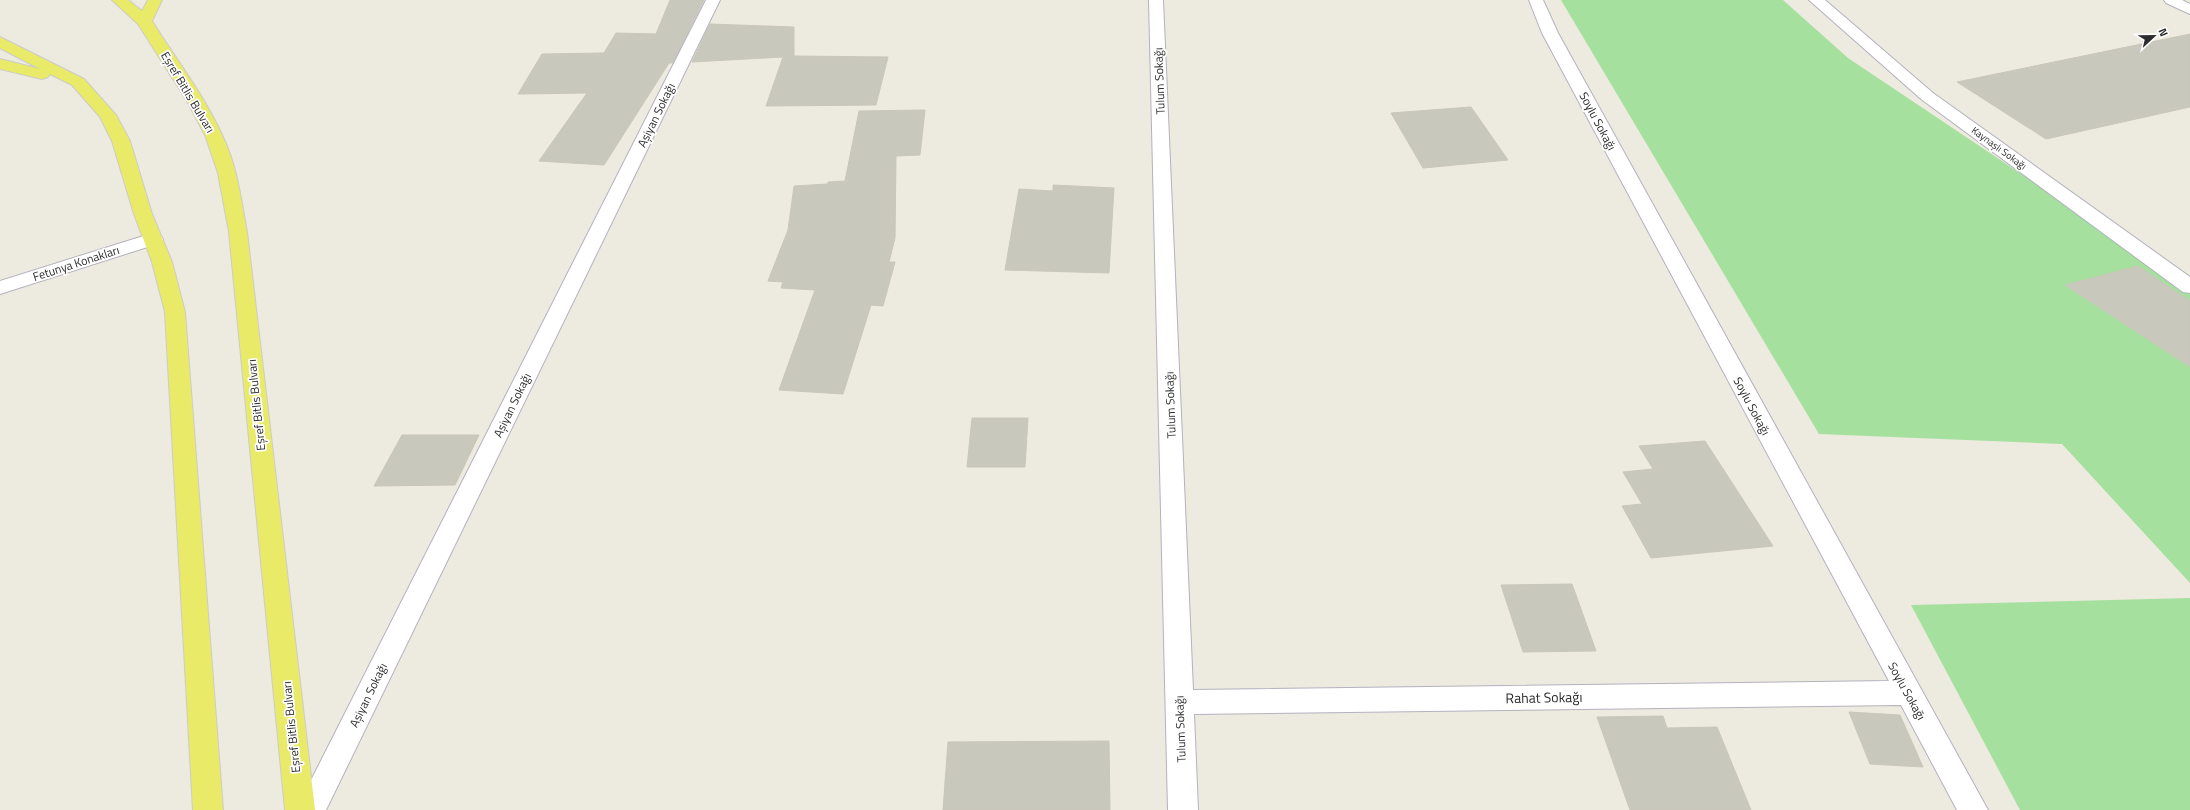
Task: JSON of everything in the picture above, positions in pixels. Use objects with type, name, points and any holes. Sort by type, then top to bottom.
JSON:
[{"type":"main road","name":"Eşref Bitlis Bulvarı","points":[[119,0],[144,21],[210,128],[227,173],[238,232],[300,810]]},
{"type":"main road","points":[[144,21],[155,0]]},
{"type":"main road","points":[[0,42],[78,82],[108,115],[118,135],[143,214],[162,262],[175,312],[208,810]]},
{"type":"main road","points":[[0,64],[78,82]]},
{"type":"street","name":"Aşiyan Sokağı","points":[[311,810],[713,0]]},
{"type":"street","name":"Tulum Sokağı","points":[[1156,0],[1183,810]]},
{"type":"street","name":"Soylu Sokağı","points":[[1536,0],[1550,33],[1973,810]]},
{"type":"street","name":"Kaynaşlı Sokağı","points":[[1816,0],[1927,96],[2190,286]]},
{"type":"street","points":[[2171,0],[2190,10]]},
{"type":"street","name":"Fetunya Konakları","points":[[0,288],[153,238]]},
{"type":"street","name":"Rahat Sokağı","points":[[1179,702],[1908,693]]},
{"type":"green space","points":[[1561,0],[1783,0],[1848,58],[2190,287],[2190,583],[2062,444],[1819,434]]},
{"type":"green space","points":[[2190,598],[2190,810],[2020,810],[1911,605]]},
{"type":"building","points":[[670,0],[704,0],[673,63],[669,63],[604,165],[539,161],[587,93],[518,94],[542,54],[604,53],[616,33],[656,34]]},
{"type":"building","points":[[710,24],[794,27],[794,56],[888,57],[876,105],[766,106],[783,57],[692,62]]},
{"type":"building","points":[[2190,34],[2190,107],[2046,139],[1957,82]]},
{"type":"building","points":[[1471,107],[1508,160],[1423,168],[1391,113]]},
{"type":"building","points":[[925,110],[920,155],[896,156],[895,238],[889,262],[895,262],[883,306],[871,305],[843,394],[779,390],[815,290],[781,288],[783,282],[768,281],[788,230],[794,186],[828,184],[828,182],[845,181],[859,111]]},
{"type":"building","points":[[1053,185],[1114,188],[1109,273],[1005,270],[1019,189],[1053,191]]},
{"type":"building","points":[[2138,266],[2190,301],[2190,367],[2065,285]]},
{"type":"building","points":[[972,418],[1028,418],[1025,467],[967,467]]},
{"type":"building","points":[[402,435],[479,435],[455,485],[374,486]]},
{"type":"building","points":[[1705,441],[1773,546],[1651,558],[1622,506],[1642,504],[1623,472],[1653,469],[1639,446]]},
{"type":"building","points":[[1572,584],[1596,651],[1523,652],[1501,585]]},
{"type":"building","points":[[1849,712],[1900,715],[1923,767],[1870,764]]},
{"type":"building","points":[[1663,716],[1667,728],[1717,727],[1751,810],[1630,810],[1597,717]]},
{"type":"building","points":[[1109,741],[1110,810],[943,810],[948,742]]}]
